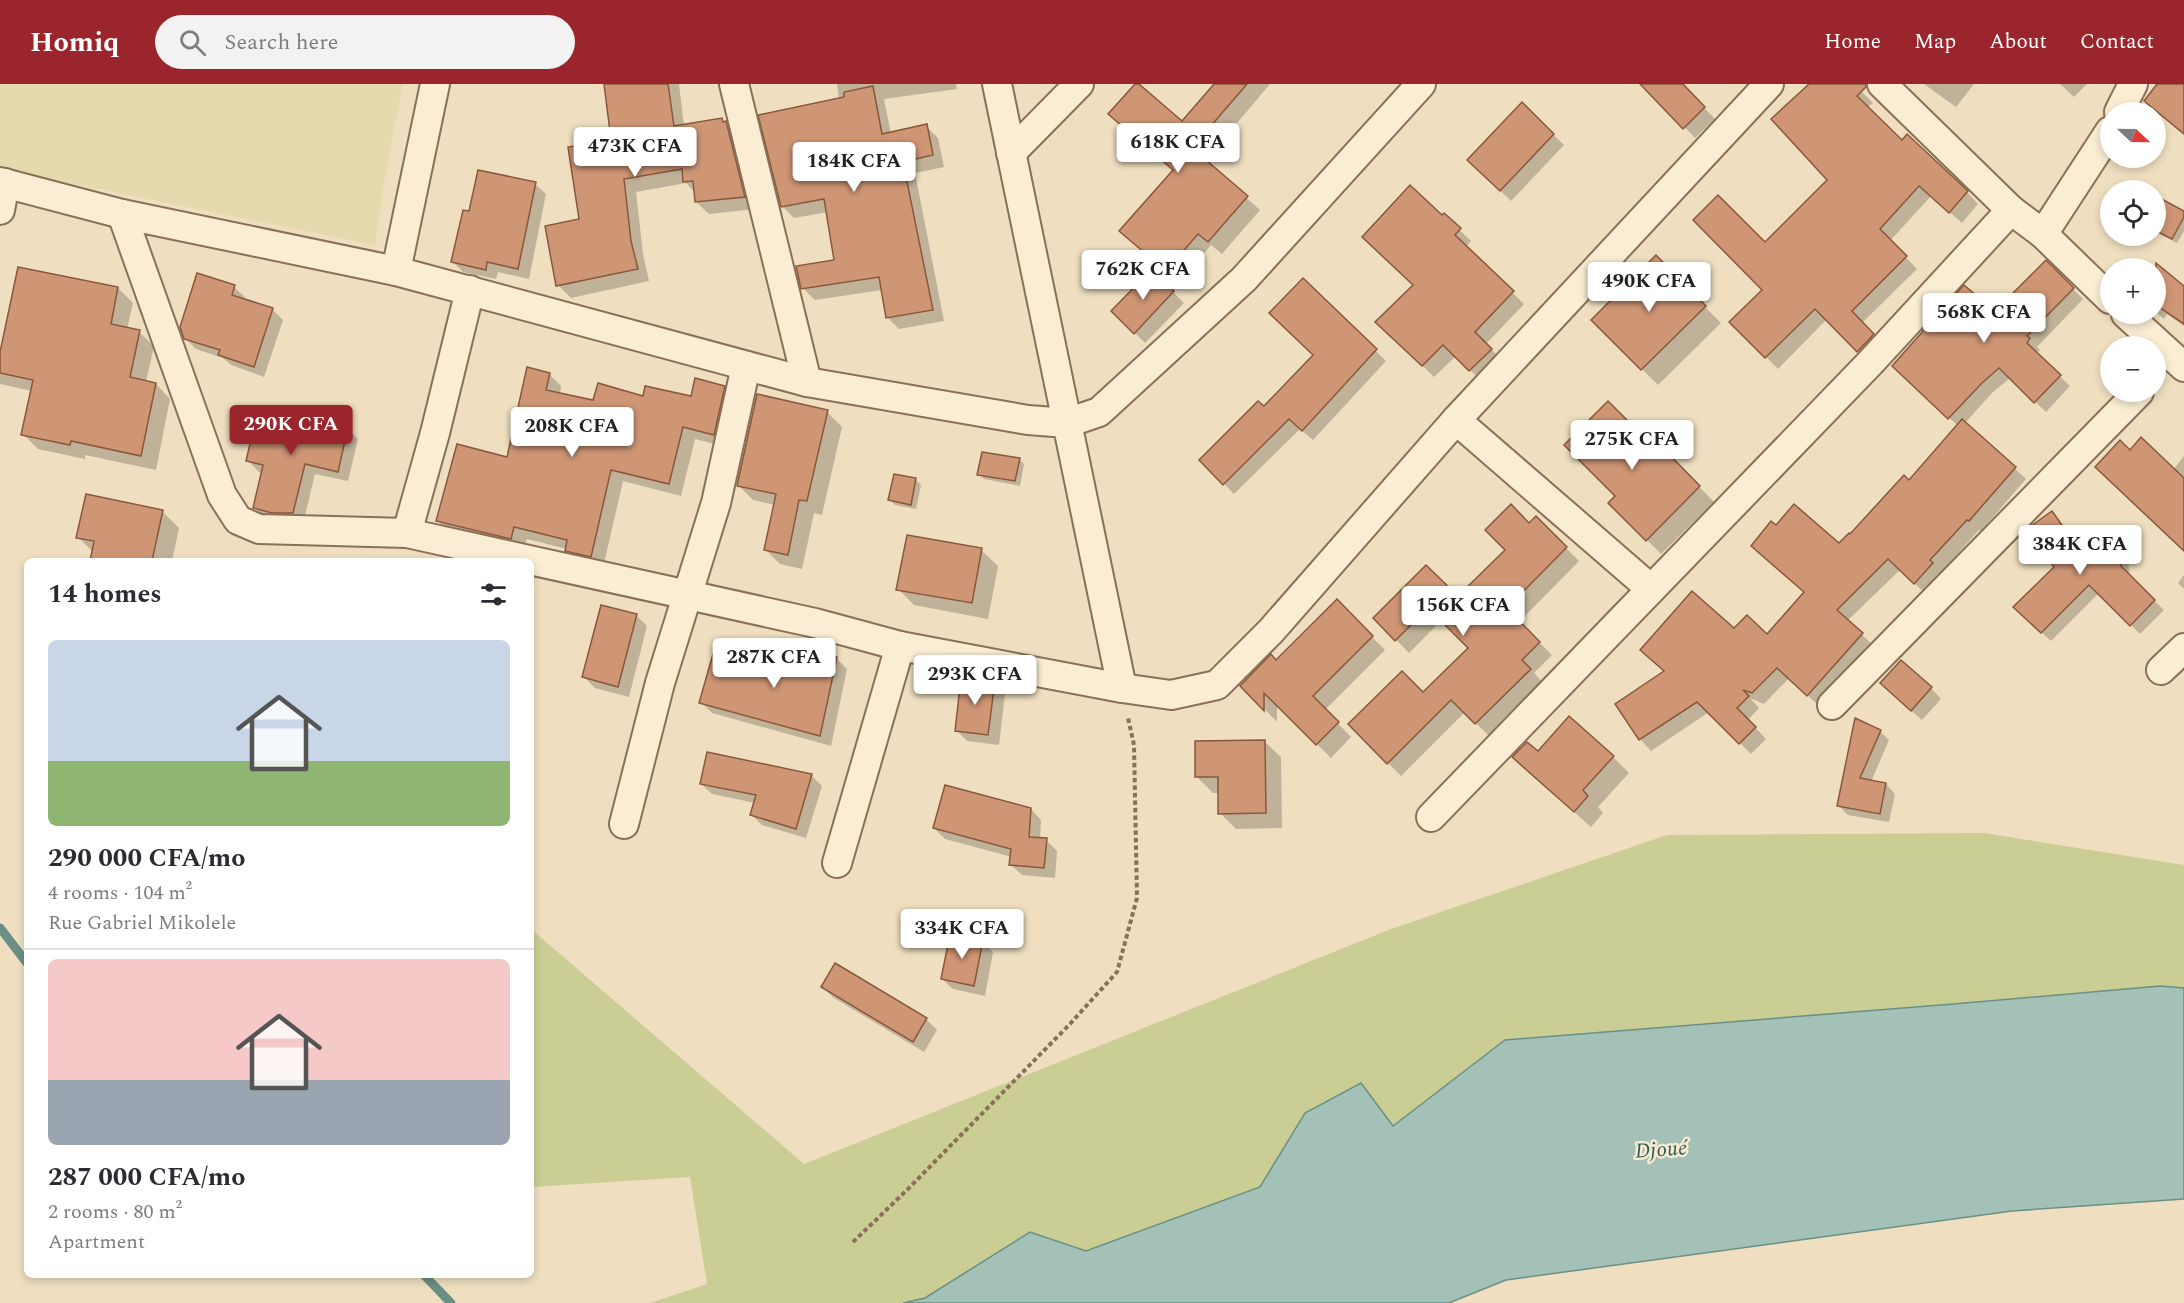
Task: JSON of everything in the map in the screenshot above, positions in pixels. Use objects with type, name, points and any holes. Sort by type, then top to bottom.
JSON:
[{"type":"street","points":[[396,271],[435,84]]},
{"type":"street","points":[[734,84],[807,382]]},
{"type":"street","points":[[997,84],[1122,688]]},
{"type":"street","points":[[1011,153],[1079,84]]},
{"type":"street","points":[[2,192],[122,214],[396,271],[807,382],[1028,420],[1067,423],[1099,412],[1244,279],[1421,84]]},
{"type":"street","points":[[534,561],[816,623],[900,646],[1122,688],[1171,695],[1217,685],[1271,631],[1456,420],[1769,84]]},
{"type":"street","points":[[1882,84],[2011,210],[2043,234],[2100,289]]},
{"type":"street","points":[[2125,102],[2133,84]]},
{"type":"street","points":[[2043,234],[2100,146]]},
{"type":"street","points":[[1431,817],[1870,363],[2011,210]]},
{"type":"street","points":[[122,214],[222,495],[238,520],[259,529],[407,533],[520,558]]},
{"type":"street","points":[[407,533],[435,433],[470,290]]},
{"type":"street","points":[[2135,324],[2171,366]]},
{"type":"street","points":[[624,824],[660,682],[716,503],[746,366]]},
{"type":"street","points":[[1832,705],[2129,402]]},
{"type":"street","points":[[1456,420],[1651,589]]},
{"type":"street","points":[[837,863],[900,646]]},
{"type":"street","points":[[2161,670],[2184,648]]},
{"type":"path","points":[[853,1242],[932,1166],[1069,1025],[1117,972],[1137,898],[1134,745],[1122,688]]},
{"type":"shaded area","points":[[0,84],[403,84],[375,245],[0,169]]},
{"type":"green space","points":[[1984,833],[2184,865],[2184,988],[2160,986],[1505,1040],[1393,1126],[1305,1113],[1260,1187],[1086,1251],[1030,1232],[925,1298],[903,1303],[650,1303],[707,1284],[690,1177],[534,1187],[534,932],[804,1164],[1391,929],[1667,835]]},
{"type":"water","name":"Djoué","points":[[2160,986],[2184,988],[2184,1199],[2012,1211],[1506,1280],[1449,1303],[903,1303],[925,1298],[1030,1232],[1086,1251],[1260,1187],[1305,1113],[1361,1083],[1393,1126],[1505,1040]]},
{"type":"building","points":[[604,84],[668,84],[674,126],[722,118],[723,122],[726,121],[745,197],[695,202],[693,181],[683,182],[682,169],[624,179],[631,241],[638,269],[556,286],[545,226],[579,219],[568,147],[611,140]]},
{"type":"building","points":[[1135,84],[1139,84],[1182,121],[1214,84],[1247,84],[1192,148],[1248,196],[1208,242],[1198,234],[1166,271],[1119,231],[1173,170],[1108,114]]},
{"type":"building","points":[[1640,84],[1683,84],[1705,107],[1683,129]]},
{"type":"building","points":[[1809,84],[1866,84],[1857,96],[1902,140],[1907,134],[1968,191],[1949,213],[1919,186],[1880,229],[1907,256],[1852,311],[1874,334],[1857,352],[1815,309],[1765,358],[1729,322],[1762,290],[1693,220],[1718,195],[1765,242],[1827,180],[1771,119]]},
{"type":"building","points":[[2157,84],[2184,84],[2184,134],[2166,119],[2166,102],[2144,101]]},
{"type":"building","points":[[873,86],[882,134],[927,124],[933,155],[903,162],[933,310],[886,318],[879,277],[801,289],[796,266],[834,260],[824,199],[781,207],[758,115],[844,97],[844,92]]},
{"type":"building","points":[[1522,102],[1554,134],[1500,191],[1467,160]]},
{"type":"building","points":[[478,170],[536,182],[518,269],[487,262],[486,270],[451,262],[463,210],[469,211]]},
{"type":"building","points":[[1410,185],[1442,215],[1444,213],[1461,228],[1455,235],[1514,291],[1475,332],[1492,349],[1469,371],[1443,345],[1422,366],[1375,322],[1413,285],[1362,237]]},
{"type":"building","points":[[2166,201],[2184,211],[2184,217],[2172,239],[2166,236]]},
{"type":"building","points":[[1656,255],[1706,306],[1641,370],[1591,320]]},
{"type":"building","points":[[2046,260],[2074,288],[2027,336],[2030,338],[2027,343],[2061,375],[2034,403],[1999,368],[1948,419],[1892,366],[1964,285],[1995,311]]},
{"type":"building","points":[[18,267],[118,287],[111,324],[140,330],[130,377],[156,383],[141,456],[71,441],[70,445],[21,435],[33,380],[0,373],[0,352]]},
{"type":"building","points":[[1152,269],[1174,291],[1134,334],[1111,311]]},
{"type":"building","points":[[2166,271],[2184,286],[2184,324],[2166,312]]},
{"type":"building","points":[[197,273],[235,285],[232,295],[273,308],[254,367],[218,355],[220,350],[184,339],[180,327]]},
{"type":"building","points":[[1303,278],[1377,349],[1302,431],[1289,419],[1223,485],[1199,460],[1258,401],[1264,406],[1313,355],[1269,313]]},
{"type":"building","points":[[527,367],[550,373],[546,390],[593,400],[598,383],[643,396],[645,386],[691,396],[695,378],[725,386],[714,435],[683,427],[669,484],[611,470],[591,557],[565,551],[567,540],[514,527],[511,539],[436,521],[457,444],[507,457]]},
{"type":"building","points":[[757,394],[828,410],[807,501],[799,500],[788,555],[764,550],[776,494],[737,486]]},
{"type":"building","points":[[1608,401],[1659,452],[1663,448],[1700,486],[1646,541],[1608,503],[1615,496],[1564,445]]},
{"type":"building","points":[[258,409],[348,427],[338,472],[305,464],[293,513],[272,513],[253,508],[263,465],[246,461]]},
{"type":"building","points":[[1962,419],[2016,467],[1969,521],[1967,520],[1930,560],[1933,563],[1914,584],[1888,559],[1837,610],[1863,633],[1807,696],[1777,668],[1752,693],[1743,690],[1749,696],[1737,708],[1756,727],[1739,744],[1697,702],[1639,740],[1615,704],[1664,671],[1640,650],[1692,591],[1734,628],[1747,615],[1767,634],[1804,592],[1751,546],[1771,521],[1776,525],[1794,504],[1839,543],[1904,475],[1909,480]]},
{"type":"building","points":[[2141,437],[2184,478],[2184,551],[2095,467],[2120,440],[2130,450]]},
{"type":"building","points":[[982,452],[1020,458],[1015,481],[977,475]]},
{"type":"building","points":[[894,474],[916,478],[911,505],[888,500]]},
{"type":"building","points":[[86,494],[163,510],[153,558],[91,558],[94,541],[76,538]]},
{"type":"building","points":[[1511,504],[1529,523],[1536,516],[1567,547],[1507,608],[1540,642],[1522,660],[1531,669],[1475,724],[1451,700],[1387,764],[1348,724],[1402,671],[1423,692],[1468,648],[1428,608],[1395,641],[1373,618],[1426,565],[1458,596],[1505,550],[1485,530]]},
{"type":"building","points":[[2052,511],[2073,541],[2117,534],[2121,566],[2155,600],[2130,626],[2089,585],[2041,633],[2013,607],[2054,567],[2027,529]]},
{"type":"building","points":[[907,535],[982,548],[972,603],[896,590]]},
{"type":"building","points":[[1337,599],[1373,636],[1313,696],[1339,722],[1316,745],[1264,693],[1264,711],[1240,686],[1271,654],[1276,660]]},
{"type":"building","points":[[601,605],[637,614],[618,687],[582,677]]},
{"type":"building","points":[[786,646],[837,657],[820,736],[699,703],[713,654],[780,673]]},
{"type":"building","points":[[1901,660],[1932,687],[1911,711],[1880,683]]},
{"type":"building","points":[[961,678],[995,681],[988,735],[955,731]]},
{"type":"building","points":[[1569,716],[1614,756],[1583,790],[1588,796],[1574,812],[1512,757],[1527,742],[1538,751]]},
{"type":"building","points":[[1855,718],[1881,730],[1860,778],[1886,783],[1880,814],[1837,806]]},
{"type":"building","points":[[1265,740],[1266,813],[1218,814],[1218,777],[1195,777],[1195,741]]},
{"type":"building","points":[[707,752],[812,774],[796,829],[750,815],[756,795],[700,784]]},
{"type":"building","points":[[945,785],[1031,808],[1029,837],[1047,838],[1044,868],[1009,865],[1011,849],[933,828]]},
{"type":"building","points":[[950,934],[983,940],[974,986],[941,979]]},
{"type":"building","points":[[835,963],[927,1018],[913,1042],[821,987]]},
{"type":"waterway","points":[[0,928],[24,959]]},
{"type":"waterway","points":[[427,1278],[451,1303]]}]
